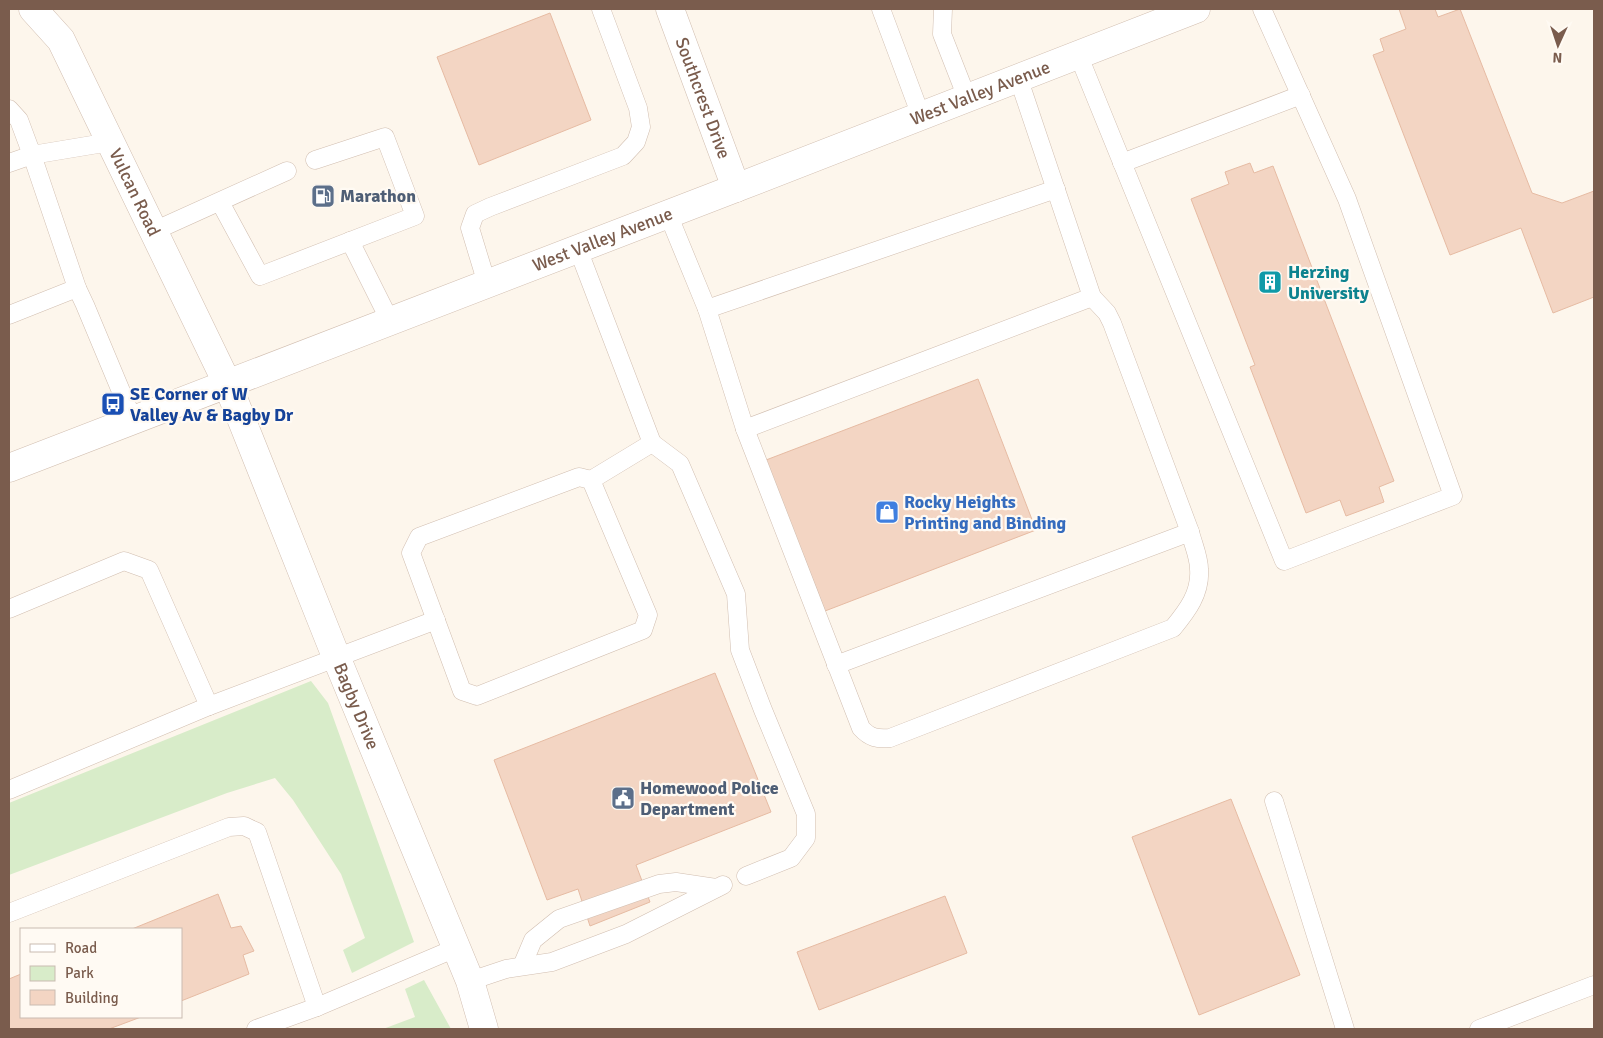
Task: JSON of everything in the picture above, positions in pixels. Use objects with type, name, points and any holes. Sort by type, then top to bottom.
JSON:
[{"type":"street","name":"Vulcan Road","points":[[33,9],[61,40],[227,383]]},
{"type":"street","name":"Southcrest Drive","points":[[670,9],[736,188]]},
{"type":"street","name":"West Valley Avenue","points":[[9,468],[1196,9]]},
{"type":"street","name":"Bagby Drive","points":[[227,383],[337,659],[470,982],[484,1029]]},
{"type":"lane","points":[[487,284],[470,228],[475,214],[623,156],[636,142],[641,127],[638,108],[601,9]]},
{"type":"lane","points":[[881,9],[921,116]]},
{"type":"lane","points":[[943,9],[942,34],[967,98]]},
{"type":"lane","points":[[1078,54],[1284,561],[1453,496],[1347,199],[1262,9]]},
{"type":"lane","points":[[668,214],[707,309],[745,428],[861,728],[868,735],[877,739],[890,738],[1173,628],[1191,605],[1198,585],[1200,569],[1190,532],[1112,323],[1107,314],[1092,298],[1018,77]]},
{"type":"lane","points":[[1122,162],[1301,95]]},
{"type":"lane","points":[[9,109],[19,120],[77,288],[86,305],[133,420]]},
{"type":"lane","points":[[220,202],[260,276],[415,216],[385,137],[316,160]]},
{"type":"lane","points":[[9,163],[32,155],[110,142]]},
{"type":"lane","points":[[154,231],[287,171]]},
{"type":"lane","points":[[707,309],[1056,189]]},
{"type":"lane","points":[[350,241],[390,321]]},
{"type":"lane","points":[[578,249],[652,443],[680,464],[736,594],[740,650],[806,814],[806,838],[791,858],[746,876]]},
{"type":"lane","points":[[9,315],[77,288]]},
{"type":"lane","points":[[745,428],[1092,298]]},
{"type":"lane","points":[[591,480],[648,615],[643,630],[477,696],[462,691],[411,553],[419,537],[579,477],[591,480],[652,443]]},
{"type":"lane","points":[[836,665],[1190,532]]},
{"type":"lane","points":[[9,609],[124,561],[149,570],[209,706]]},
{"type":"lane","points":[[9,790],[209,706],[436,620]]},
{"type":"lane","points":[[1274,801],[1345,1029]]},
{"type":"lane","points":[[9,913],[230,827],[244,826],[257,832],[318,1007]]},
{"type":"lane","points":[[470,982],[506,969],[552,962],[626,934],[720,886],[676,882],[659,884],[558,919],[533,940],[522,966]]},
{"type":"lane","points":[[256,1029],[318,1007],[456,948]]},
{"type":"lane","points":[[1479,1029],[1594,985]]},
{"type":"green space","points":[[311,681],[328,703],[414,942],[352,973],[343,950],[365,938],[341,874],[293,800],[275,778],[227,793],[9,875],[9,803]]},
{"type":"green space","points":[[424,980],[451,1029],[383,1029],[415,1017],[405,989]]},
{"type":"building","points":[[1399,9],[1435,9],[1438,17],[1460,9],[1532,193],[1562,203],[1594,191],[1594,297],[1553,313],[1521,228],[1450,255],[1373,55],[1384,51],[1380,39],[1406,29]]},
{"type":"building","points":[[550,13],[591,120],[479,165],[437,57]]},
{"type":"building","name":"Herzing University","points":[[1250,163],[1254,173],[1273,166],[1394,481],[1379,487],[1384,502],[1346,516],[1340,500],[1306,513],[1250,367],[1255,365],[1191,199],[1229,184],[1225,172]]},
{"type":"building","points":[[978,379],[1036,530],[825,611],[766,460]]},
{"type":"building","points":[[715,673],[771,812],[636,865],[650,902],[590,926],[578,889],[547,900],[494,760]]},
{"type":"building","points":[[1231,799],[1300,975],[1199,1015],[1132,837]]},
{"type":"building","points":[[218,894],[231,928],[241,926],[254,951],[243,955],[249,974],[182,1001],[182,928],[134,928]]},
{"type":"building","points":[[945,896],[967,953],[819,1010],[797,952]]},
{"type":"building","points":[[20,974],[20,1018],[138,1018],[109,1029],[9,1029],[9,979]]},
{"type":"place","name":"Marathon","points":[[323,196]]},
{"type":"place","name":"Herzing University","points":[[1270,282]]},
{"type":"place","name":"SE Corner of W Valley Av & Bagby Dr","points":[[113,404]]},
{"type":"place","name":"Rocky Heights Printing and Binding","points":[[887,512]]},
{"type":"place","name":"Homewood Police Department","points":[[623,798]]}]
